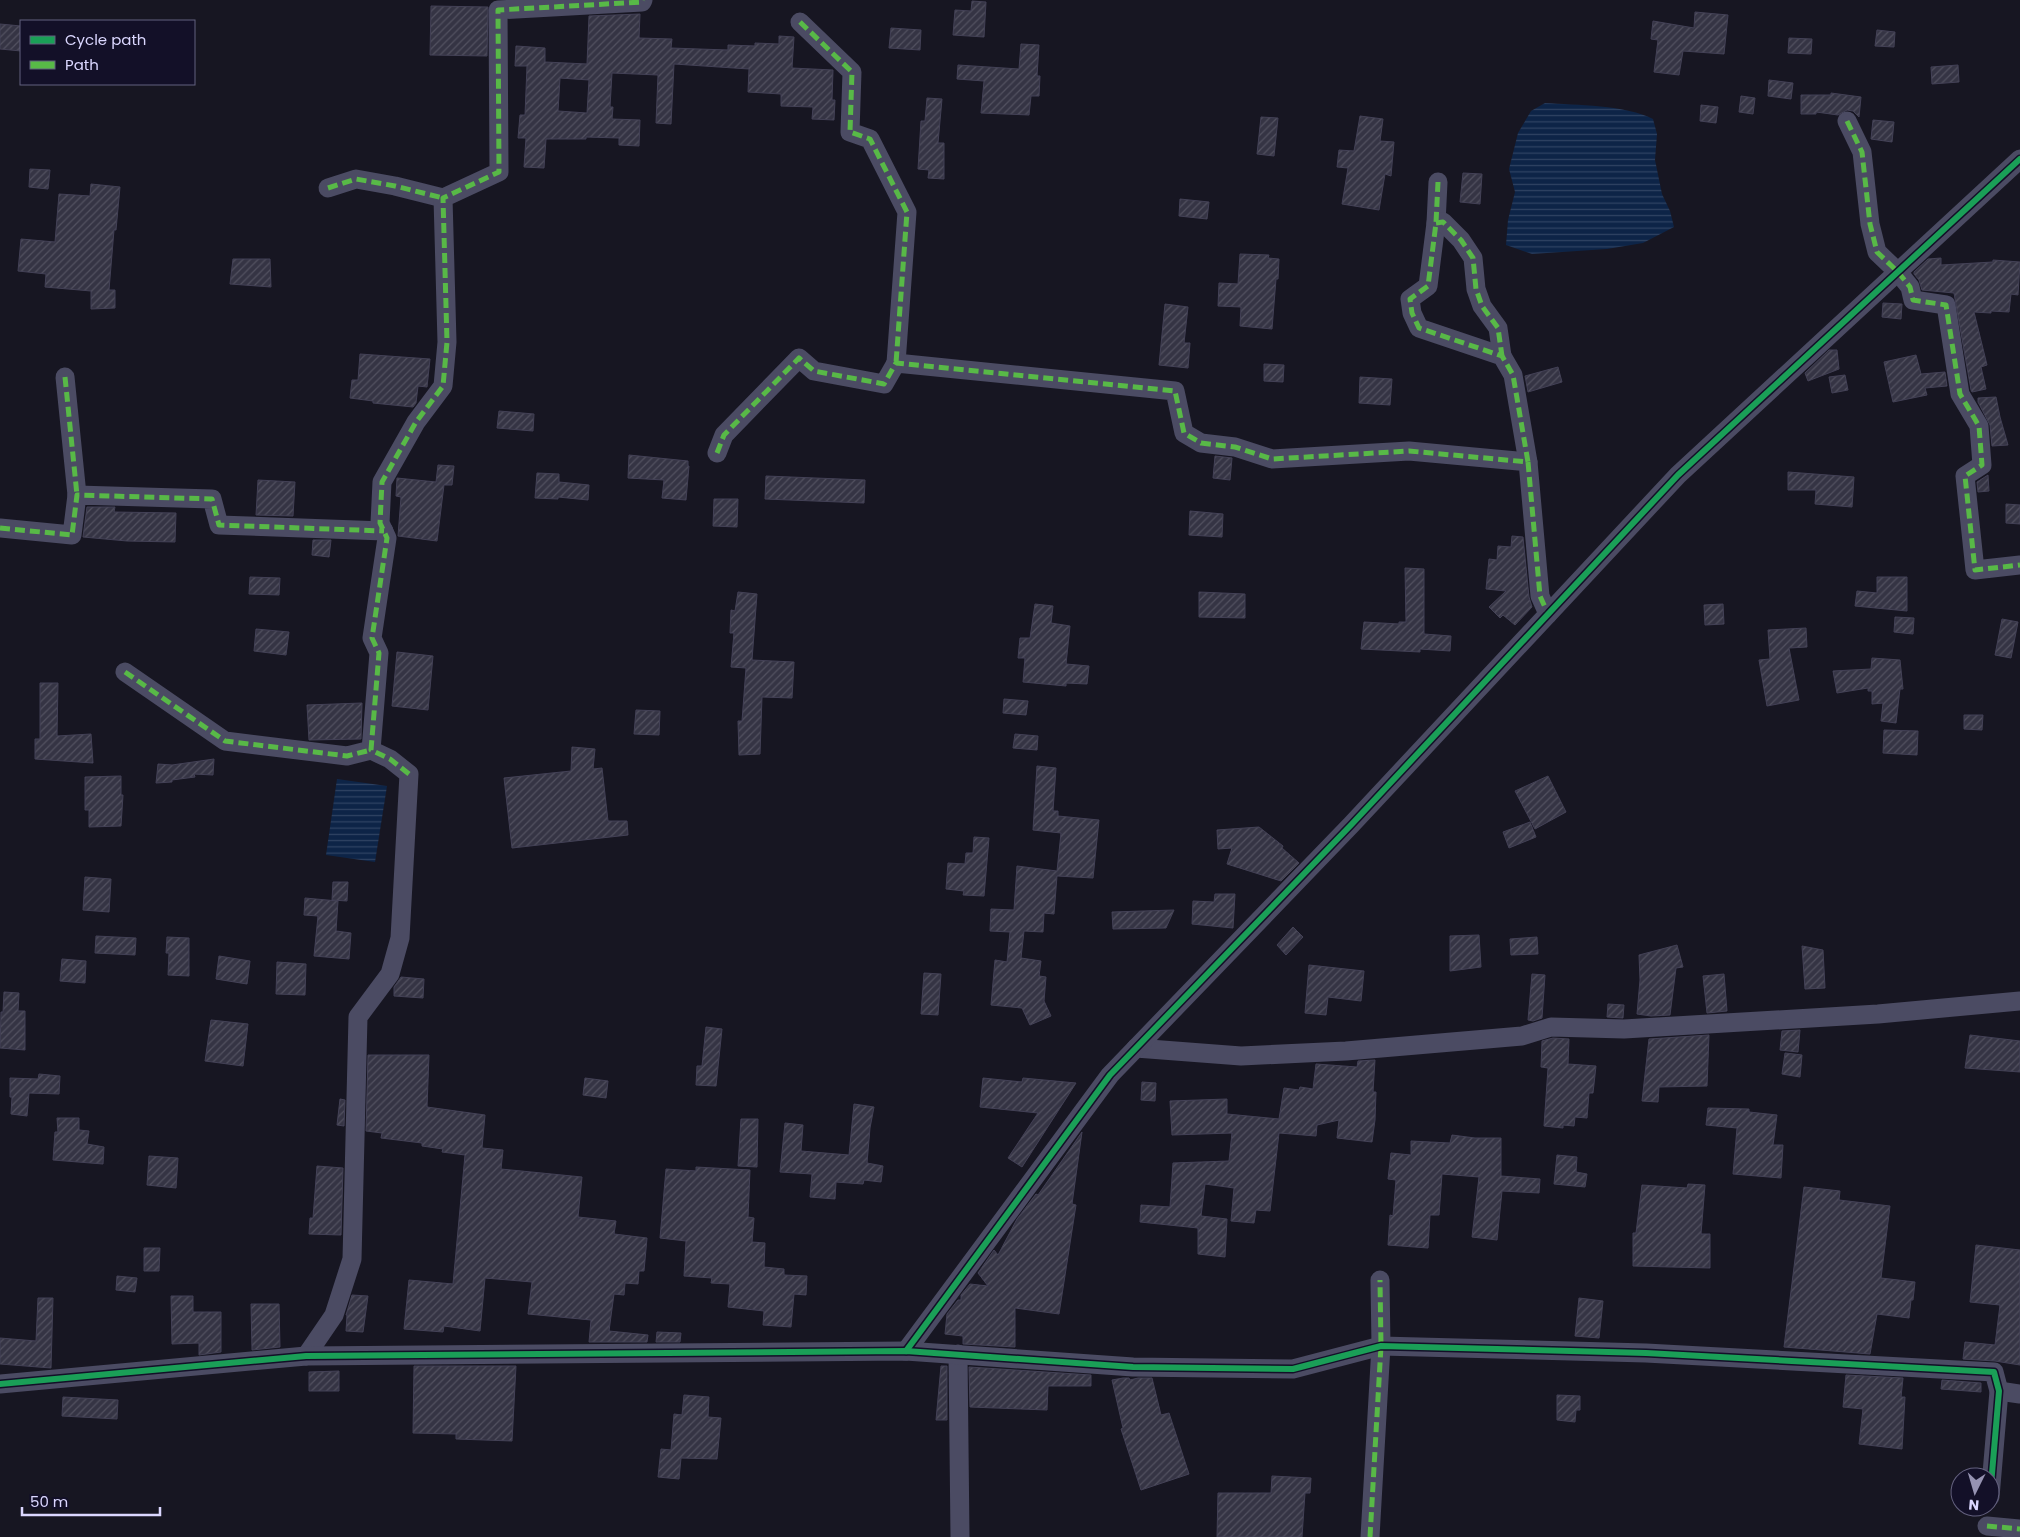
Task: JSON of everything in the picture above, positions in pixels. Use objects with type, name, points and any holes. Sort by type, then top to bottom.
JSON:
[{"type":"street","points":[[328,188],[356,180],[395,186],[443,198],[499,172],[498,10],[642,2],[643,0]]},
{"type":"street","points":[[717,454],[724,435],[800,358],[814,371],[884,384],[896,362],[906,212],[870,139],[850,132],[852,72],[800,22]]},
{"type":"street","points":[[1847,121],[1862,152],[1870,224],[1877,252],[1898,272],[1910,287],[1913,300],[1946,305],[1960,394],[1979,426],[1982,465],[1965,476],[1975,570],[2020,565]]},
{"type":"street","points":[[906,1350],[1110,1075],[1351,825],[1678,475],[2020,160]]},
{"type":"street","points":[[1438,182],[1436,223],[1428,286],[1410,299],[1412,313],[1419,328],[1502,356]]},
{"type":"street","points":[[372,750],[378,652],[372,638],[387,538],[380,523],[382,482],[416,422],[443,386],[446,342],[443,198]]},
{"type":"street","points":[[1436,223],[1443,222],[1461,240],[1472,258],[1476,289],[1482,306],[1498,328],[1502,356],[1513,375],[1528,462],[1540,596],[1548,614]]},
{"type":"street","points":[[896,362],[1175,390],[1184,433],[1201,443],[1235,447],[1272,458],[1409,451],[1528,462]]},
{"type":"street","points":[[0,528],[72,535],[77,495],[65,377]]},
{"type":"street","points":[[77,495],[212,499],[219,524],[384,531]]},
{"type":"street","points":[[125,672],[226,741],[347,756],[372,750],[390,759],[409,774],[400,938],[390,974],[358,1017],[352,1258],[334,1315],[306,1356]]},
{"type":"street","points":[[1136,1048],[1241,1056],[1346,1051],[1522,1036],[1552,1027],[1624,1029],[1878,1014],[2020,1001]]},
{"type":"street","points":[[1370,1537],[1381,1346],[1380,1280]]},
{"type":"street","points":[[0,1384],[306,1356],[906,1350],[1132,1367],[1292,1369],[1381,1346],[1646,1353],[1994,1372],[2000,1391],[1993,1467]]},
{"type":"street","points":[[958,1354],[960,1537]]},
{"type":"street","points":[[2000,1391],[2020,1394]]},
{"type":"street","points":[[1988,1517],[1986,1531],[2020,1529]]},
{"type":"water","points":[[1545,103],[1615,108],[1642,114],[1653,119],[1657,134],[1655,160],[1662,194],[1670,211],[1674,227],[1643,243],[1607,249],[1532,254],[1506,245],[1508,220],[1515,192],[1509,169],[1518,133],[1531,111]]},
{"type":"water","points":[[337,779],[387,786],[375,862],[326,855]]},
{"type":"building","points":[[972,1],[986,2],[984,37],[953,35],[955,10],[971,11]]},
{"type":"building","points":[[431,6],[488,7],[487,56],[430,55]]},
{"type":"building","points":[[1695,12],[1728,15],[1724,54],[1683,51],[1679,75],[1654,72],[1658,40],[1651,39],[1653,21],[1694,28]]},
{"type":"building","points":[[640,14],[639,38],[672,39],[671,48],[728,50],[728,45],[755,46],[755,43],[779,44],[779,36],[794,37],[792,68],[833,70],[832,100],[835,100],[834,120],[812,119],[813,107],[781,106],[781,94],[748,92],[749,69],[674,64],[671,124],[656,123],[658,75],[612,73],[610,107],[613,107],[612,119],[640,120],[639,146],[619,145],[619,138],[546,139],[544,168],[524,167],[526,138],[518,138],[520,115],[525,115],[527,66],[515,66],[516,46],[545,48],[545,62],[587,64],[589,16]],"holes":[[[560,78],[589,80],[587,113],[558,111]]]},
{"type":"building","points":[[0,24],[20,26],[20,51],[0,49]]},
{"type":"building","points":[[891,28],[921,30],[920,50],[889,48]]},
{"type":"building","points":[[1877,30],[1895,32],[1894,47],[1875,46]]},
{"type":"building","points":[[1789,38],[1812,39],[1811,54],[1788,53]]},
{"type":"building","points":[[1021,44],[1039,45],[1037,76],[1040,76],[1039,96],[1031,96],[1029,115],[981,113],[984,81],[957,79],[958,65],[1019,69]]},
{"type":"building","points":[[1958,65],[1959,82],[1932,84],[1931,67]]},
{"type":"building","points":[[1769,80],[1793,83],[1791,99],[1768,96]]},
{"type":"building","points":[[1831,93],[1861,97],[1859,117],[1853,111],[1847,110],[1838,115],[1816,112],[1816,114],[1801,114],[1801,95],[1831,95]]},
{"type":"building","points":[[1741,96],[1755,98],[1753,114],[1739,112]]},
{"type":"building","points":[[927,98],[942,99],[938,143],[944,143],[944,179],[928,178],[929,170],[918,169],[921,121],[925,121]]},
{"type":"building","points":[[1701,105],[1718,107],[1716,123],[1700,121]]},
{"type":"building","points":[[1360,116],[1383,119],[1380,141],[1394,142],[1391,176],[1385,174],[1379,210],[1342,204],[1348,168],[1337,167],[1339,150],[1354,151]]},
{"type":"building","points":[[1261,117],[1278,118],[1274,156],[1257,154]]},
{"type":"building","points":[[1873,120],[1894,122],[1892,142],[1871,139]]},
{"type":"building","points":[[30,169],[50,170],[48,189],[29,187]]},
{"type":"building","points":[[1463,173],[1482,174],[1480,204],[1460,202]]},
{"type":"building","points":[[91,184],[120,187],[109,290],[115,290],[115,308],[91,309],[91,291],[45,287],[46,274],[18,271],[21,239],[55,242],[59,194],[90,196]]},
{"type":"building","points":[[1180,199],[1209,202],[1207,219],[1179,216]]},
{"type":"building","points":[[1240,254],[1269,255],[1268,258],[1279,259],[1272,329],[1240,326],[1241,307],[1218,306],[1219,283],[1238,284]]},
{"type":"building","points":[[1941,258],[1941,265],[1993,262],[1993,260],[2020,262],[2018,295],[2011,294],[2009,312],[1974,312],[1987,365],[1981,367],[1986,389],[1972,392],[1971,390],[1954,293],[1922,290],[1919,280],[1914,274],[1928,259]]},
{"type":"building","points":[[233,259],[270,259],[271,287],[230,284]]},
{"type":"building","points":[[1883,303],[1902,304],[1901,319],[1882,317]]},
{"type":"building","points":[[1165,304],[1188,307],[1184,343],[1190,343],[1188,368],[1159,365]]},
{"type":"building","points":[[1829,350],[1837,350],[1839,369],[1808,381],[1805,373]]},
{"type":"building","points":[[360,354],[430,359],[427,387],[418,386],[416,403],[413,407],[373,403],[373,401],[350,398],[352,380],[358,380]]},
{"type":"building","points":[[1916,355],[1921,374],[1945,372],[1947,386],[1925,388],[1927,395],[1893,402],[1884,362]]},
{"type":"building","points":[[1264,364],[1284,365],[1283,382],[1264,381]]},
{"type":"building","points":[[1558,367],[1562,382],[1528,392],[1525,376]]},
{"type":"building","points":[[1845,375],[1848,390],[1832,393],[1829,377]]},
{"type":"building","points":[[1360,377],[1392,379],[1390,405],[1359,403]]},
{"type":"building","points":[[1996,397],[2008,445],[1992,446],[1990,425],[1978,402],[1978,398]]},
{"type":"building","points":[[499,411],[534,414],[533,431],[497,428]]},
{"type":"building","points":[[629,455],[688,461],[686,500],[662,498],[664,480],[628,478]]},
{"type":"building","points":[[1215,456],[1232,458],[1230,480],[1213,478]]},
{"type":"building","points":[[438,465],[454,466],[452,485],[444,485],[437,541],[398,536],[401,497],[396,496],[397,478],[436,482]]},
{"type":"building","points":[[1788,472],[1854,477],[1852,507],[1815,504],[1816,490],[1788,490]]},
{"type":"building","points":[[537,473],[559,474],[559,482],[589,485],[588,500],[558,497],[558,499],[535,498]]},
{"type":"building","points":[[1988,475],[1989,491],[1978,492],[1977,482]]},
{"type":"building","points":[[766,476],[865,480],[864,503],[765,499]]},
{"type":"building","points":[[258,480],[295,482],[293,516],[256,515]]},
{"type":"building","points":[[714,499],[738,499],[737,527],[713,526]]},
{"type":"building","points":[[2006,504],[2020,505],[2020,524],[2006,523]]},
{"type":"building","points":[[87,507],[115,507],[114,512],[176,513],[175,542],[127,541],[83,537]]},
{"type":"building","points":[[1190,511],[1223,514],[1222,537],[1189,535]]},
{"type":"building","points":[[1512,536],[1523,537],[1529,597],[1532,607],[1515,625],[1503,615],[1500,618],[1489,607],[1506,591],[1486,589],[1489,559],[1497,560],[1498,546],[1511,547]]},
{"type":"building","points":[[313,540],[331,540],[329,557],[312,555]]},
{"type":"building","points":[[1405,568],[1424,569],[1424,634],[1451,636],[1450,651],[1420,649],[1420,652],[1361,649],[1364,622],[1399,624],[1399,622],[1406,622]]},
{"type":"building","points":[[250,577],[280,578],[279,595],[249,594]]},
{"type":"building","points":[[1877,577],[1907,577],[1907,611],[1855,606],[1857,591],[1877,593]]},
{"type":"building","points":[[738,592],[757,594],[752,660],[794,662],[792,698],[762,697],[760,754],[739,755],[738,721],[742,721],[746,668],[731,667],[734,633],[730,633],[731,610],[735,611]]},
{"type":"building","points":[[1199,592],[1245,594],[1245,618],[1199,617]]},
{"type":"building","points":[[1035,604],[1053,606],[1051,623],[1070,626],[1066,664],[1089,666],[1087,684],[1066,683],[1066,686],[1023,682],[1025,658],[1018,658],[1020,638],[1030,638]]},
{"type":"building","points":[[1723,604],[1724,624],[1705,625],[1704,605]]},
{"type":"building","points":[[1895,617],[1914,618],[1913,634],[1894,632]]},
{"type":"building","points":[[2002,619],[2018,622],[2011,658],[1995,655]]},
{"type":"building","points":[[1806,628],[1807,647],[1789,648],[1799,700],[1767,706],[1759,660],[1770,659],[1768,630]]},
{"type":"building","points":[[256,629],[289,632],[286,655],[254,651]]},
{"type":"building","points":[[397,652],[433,656],[428,710],[392,706]]},
{"type":"building","points":[[1872,658],[1900,660],[1903,689],[1900,689],[1896,723],[1881,721],[1883,703],[1872,704],[1872,691],[1868,691],[1868,688],[1837,693],[1833,671],[1871,669]]},
{"type":"building","points":[[40,683],[58,683],[57,736],[91,734],[93,763],[35,759],[35,739],[40,739]]},
{"type":"building","points":[[1004,699],[1028,701],[1026,715],[1003,713]]},
{"type":"building","points":[[362,703],[361,739],[309,740],[307,705]]},
{"type":"building","points":[[636,710],[660,711],[659,735],[634,734]]},
{"type":"building","points":[[1964,715],[1983,715],[1982,730],[1964,729]]},
{"type":"building","points":[[1884,730],[1918,731],[1917,755],[1883,753]]},
{"type":"building","points":[[1015,734],[1038,736],[1037,750],[1013,748]]},
{"type":"building","points":[[572,747],[595,749],[593,769],[602,768],[608,821],[627,821],[628,835],[512,848],[504,778],[571,771]]},
{"type":"building","points":[[214,759],[213,775],[194,774],[195,777],[156,783],[158,764],[172,765]]},
{"type":"building","points":[[1037,766],[1056,768],[1053,811],[1058,811],[1058,816],[1099,820],[1093,878],[1057,876],[1054,914],[1044,913],[1043,932],[1024,931],[1021,958],[1041,961],[1039,976],[1046,977],[1044,1001],[1051,1016],[1030,1025],[1022,1008],[991,1005],[995,960],[1007,962],[1010,932],[990,931],[991,909],[1014,910],[1017,866],[1057,871],[1061,833],[1033,830]]},
{"type":"building","points":[[121,776],[121,795],[123,795],[121,826],[89,827],[89,810],[85,810],[85,777]]},
{"type":"building","points":[[1548,776],[1566,812],[1535,829],[1515,791]]},
{"type":"building","points":[[1530,822],[1536,837],[1509,848],[1503,832]]},
{"type":"building","points":[[1259,827],[1283,846],[1282,848],[1299,863],[1281,881],[1227,864],[1232,848],[1218,849],[1217,830]]},
{"type":"building","points":[[974,837],[989,838],[984,896],[963,895],[964,891],[946,889],[948,863],[965,864],[966,853],[973,853]]},
{"type":"building","points":[[85,877],[111,879],[109,912],[83,910]]},
{"type":"building","points":[[333,882],[348,882],[347,901],[332,900]]},
{"type":"building","points":[[1215,894],[1235,894],[1233,928],[1192,924],[1193,901],[1214,902]]},
{"type":"building","points":[[305,898],[338,901],[336,931],[351,933],[349,959],[314,956],[318,916],[304,915]]},
{"type":"building","points":[[1174,910],[1166,928],[1113,929],[1112,912]]},
{"type":"building","points":[[1293,927],[1303,937],[1286,955],[1277,945]]},
{"type":"building","points":[[1479,935],[1481,967],[1450,971],[1450,936]]},
{"type":"building","points":[[96,936],[136,938],[135,955],[95,953]]},
{"type":"building","points":[[167,937],[189,938],[189,976],[168,975],[169,953],[166,953]]},
{"type":"building","points":[[1537,937],[1538,954],[1511,955],[1510,939]]},
{"type":"building","points":[[1677,945],[1683,967],[1676,968],[1670,1015],[1651,1016],[1637,1014],[1640,980],[1639,955]]},
{"type":"building","points":[[1802,946],[1823,950],[1825,988],[1805,989]]},
{"type":"building","points":[[219,956],[250,961],[247,984],[216,979]]},
{"type":"building","points":[[62,959],[86,961],[85,983],[60,981]]},
{"type":"building","points":[[277,962],[306,964],[305,995],[276,994]]},
{"type":"building","points":[[1309,965],[1364,971],[1361,1001],[1328,997],[1326,1015],[1305,1013]]},
{"type":"building","points":[[924,973],[941,974],[938,1015],[921,1014]]},
{"type":"building","points":[[1532,974],[1545,975],[1542,1018],[1533,1021],[1528,1020]]},
{"type":"building","points":[[1724,974],[1727,1011],[1707,1013],[1703,976]]},
{"type":"building","points":[[401,977],[424,979],[423,998],[394,996],[394,987]]},
{"type":"building","points":[[4,992],[19,993],[18,1011],[25,1011],[25,1050],[0,1048],[1,1012],[3,1012]]},
{"type":"building","points":[[1608,1004],[1624,1005],[1623,1018],[1607,1017]]},
{"type":"building","points":[[211,1020],[248,1024],[243,1066],[205,1061]]},
{"type":"building","points":[[706,1027],[722,1029],[716,1086],[696,1085],[697,1066],[702,1066]]},
{"type":"building","points":[[1800,1030],[1798,1052],[1780,1050],[1782,1031]]},
{"type":"building","points":[[1709,1035],[1707,1086],[1659,1087],[1658,1102],[1642,1101],[1649,1039]]},
{"type":"building","points":[[1970,1035],[2020,1041],[2020,1072],[1965,1068]]},
{"type":"building","points":[[1553,1038],[1569,1039],[1568,1064],[1596,1066],[1593,1093],[1589,1093],[1587,1118],[1575,1117],[1574,1126],[1563,1125],[1563,1128],[1544,1126],[1548,1068],[1541,1067],[1542,1041]]},
{"type":"building","points":[[1785,1053],[1802,1055],[1800,1077],[1782,1074]]},
{"type":"building","points":[[368,1055],[429,1055],[427,1107],[485,1115],[482,1148],[503,1150],[501,1169],[582,1177],[578,1217],[616,1221],[614,1234],[647,1238],[644,1271],[639,1271],[638,1284],[625,1283],[624,1295],[614,1294],[609,1331],[648,1335],[647,1342],[589,1342],[591,1320],[528,1314],[532,1282],[485,1278],[480,1331],[444,1326],[443,1332],[404,1329],[409,1280],[453,1284],[465,1155],[442,1152],[443,1149],[422,1146],[422,1143],[381,1138],[382,1133],[366,1131]]},
{"type":"building","points":[[1375,1060],[1373,1092],[1376,1092],[1375,1120],[1372,1142],[1337,1138],[1339,1120],[1317,1125],[1316,1136],[1279,1133],[1270,1211],[1256,1210],[1254,1223],[1231,1221],[1234,1188],[1205,1184],[1201,1216],[1227,1219],[1225,1257],[1198,1254],[1198,1228],[1140,1222],[1141,1205],[1170,1207],[1173,1163],[1229,1161],[1232,1133],[1172,1135],[1170,1101],[1227,1099],[1227,1114],[1279,1119],[1284,1088],[1299,1090],[1300,1087],[1313,1089],[1316,1064],[1357,1067],[1358,1061]]},
{"type":"building","points":[[39,1074],[60,1076],[59,1094],[29,1093],[27,1116],[11,1114],[10,1078],[38,1079]]},
{"type":"building","points":[[585,1078],[608,1081],[606,1098],[583,1095]]},
{"type":"building","points":[[983,1078],[1022,1082],[1023,1078],[1076,1083],[1022,1167],[1008,1158],[1038,1113],[980,1107]]},
{"type":"building","points":[[1142,1082],[1156,1083],[1155,1101],[1141,1100]]},
{"type":"building","points":[[340,1099],[345,1100],[344,1126],[337,1125]]},
{"type":"building","points":[[854,1104],[874,1107],[867,1163],[883,1166],[881,1182],[864,1180],[863,1184],[836,1182],[835,1199],[810,1197],[812,1174],[780,1172],[785,1123],[803,1125],[801,1151],[849,1155]]},
{"type":"building","points":[[1708,1108],[1749,1109],[1749,1112],[1777,1115],[1773,1145],[1783,1145],[1781,1178],[1733,1174],[1737,1128],[1706,1125]]},
{"type":"building","points":[[57,1118],[79,1118],[79,1130],[89,1131],[87,1144],[104,1147],[103,1164],[53,1160],[55,1132],[58,1132]]},
{"type":"building","points":[[741,1119],[758,1119],[757,1167],[738,1166]]},
{"type":"building","points":[[1082,1132],[1072,1204],[1076,1205],[1059,1314],[1015,1308],[1015,1347],[963,1344],[963,1336],[945,1334],[947,1314],[958,1300],[961,1300],[961,1295],[970,1284],[988,1286],[978,1273],[994,1250],[998,1255],[1017,1219],[1036,1194],[1038,1195]]},
{"type":"building","points":[[1452,1135],[1475,1138],[1501,1138],[1501,1176],[1540,1179],[1539,1193],[1502,1191],[1497,1240],[1472,1237],[1479,1177],[1442,1174],[1439,1215],[1430,1215],[1428,1248],[1388,1245],[1390,1215],[1393,1216],[1396,1180],[1388,1179],[1391,1153],[1411,1155],[1411,1141],[1450,1143]]},
{"type":"building","points":[[1557,1155],[1577,1157],[1576,1172],[1587,1174],[1585,1187],[1554,1184]]},
{"type":"building","points":[[149,1156],[178,1158],[176,1188],[147,1185]]},
{"type":"building","points":[[317,1166],[343,1168],[341,1235],[309,1234],[310,1218],[313,1218]]},
{"type":"building","points":[[696,1167],[750,1170],[748,1217],[754,1218],[752,1242],[765,1243],[764,1267],[784,1269],[784,1275],[807,1276],[806,1295],[794,1294],[791,1327],[763,1325],[764,1311],[728,1307],[730,1284],[711,1283],[712,1278],[684,1276],[686,1241],[660,1238],[666,1169],[696,1171]]},
{"type":"building","points":[[1688,1184],[1705,1185],[1701,1234],[1710,1234],[1710,1268],[1633,1266],[1633,1233],[1636,1233],[1642,1185],[1687,1188]]},
{"type":"building","points":[[1804,1187],[1840,1191],[1839,1200],[1890,1206],[1881,1278],[1915,1282],[1913,1300],[1911,1300],[1909,1318],[1877,1314],[1870,1354],[1784,1347]]},
{"type":"building","points":[[1976,1245],[2020,1250],[2020,1365],[1963,1359],[1965,1342],[1995,1345],[2000,1305],[1970,1302]]},
{"type":"building","points":[[144,1248],[160,1248],[159,1271],[144,1271]]},
{"type":"building","points":[[117,1276],[137,1278],[135,1292],[116,1290]]},
{"type":"building","points":[[352,1295],[368,1296],[363,1332],[346,1331],[346,1315]]},
{"type":"building","points":[[171,1296],[193,1296],[193,1312],[221,1312],[221,1352],[199,1355],[199,1343],[172,1344]]},
{"type":"building","points":[[38,1298],[53,1298],[51,1368],[0,1364],[0,1338],[36,1341]]},
{"type":"building","points":[[1579,1298],[1603,1301],[1599,1338],[1575,1336]]},
{"type":"building","points":[[251,1304],[279,1304],[280,1347],[252,1350]]},
{"type":"building","points":[[657,1332],[681,1333],[680,1342],[656,1342]]},
{"type":"building","points":[[414,1366],[516,1366],[512,1441],[456,1439],[456,1434],[413,1433]]},
{"type":"building","points":[[941,1366],[947,1366],[947,1420],[936,1420]]},
{"type":"building","points":[[969,1367],[1091,1375],[1091,1386],[1048,1386],[1047,1410],[970,1407]]},
{"type":"building","points":[[339,1371],[339,1391],[309,1391],[309,1372]]},
{"type":"building","points":[[1846,1375],[1903,1378],[1901,1397],[1905,1397],[1902,1449],[1859,1444],[1863,1409],[1843,1407]]},
{"type":"building","points":[[1129,1378],[1130,1380],[1152,1378],[1161,1415],[1169,1413],[1189,1474],[1141,1490],[1121,1429],[1123,1428],[1112,1380]]},
{"type":"building","points":[[1942,1380],[1981,1383],[1981,1392],[1941,1389]]},
{"type":"building","points":[[684,1395],[709,1397],[708,1417],[721,1418],[717,1459],[681,1458],[679,1479],[658,1477],[661,1449],[671,1450],[674,1414],[682,1415]]},
{"type":"building","points":[[1557,1395],[1580,1396],[1580,1410],[1576,1410],[1575,1422],[1557,1420]]},
{"type":"building","points":[[63,1397],[118,1400],[117,1419],[62,1416]]},
{"type":"building","points":[[1272,1476],[1311,1478],[1310,1493],[1305,1493],[1302,1537],[1217,1537],[1218,1493],[1271,1493]]},
{"type":"marked path","points":[[409,774],[390,759],[371,750],[379,653],[372,638],[387,538],[380,523],[382,482],[416,422],[443,386],[447,342],[443,198],[499,172],[498,10],[642,2],[643,0]]},
{"type":"marked path","points":[[800,22],[852,72],[850,132],[870,139],[907,212],[896,363]]},
{"type":"marked path","points":[[1847,121],[1862,152],[1870,224],[1877,252],[1898,272],[1910,287],[1913,300],[1946,305],[1960,394],[1979,426],[1982,465],[1965,476],[1975,570],[2020,565]]},
{"type":"marked path","points":[[328,188],[356,179],[443,198]]},
{"type":"marked path","points":[[1438,182],[1436,223],[1428,286],[1410,299],[1412,313],[1419,328],[1502,356],[1513,375],[1528,462]]},
{"type":"marked path","points":[[1436,223],[1443,222],[1461,240],[1473,258],[1476,289],[1482,306],[1498,328],[1502,356]]},
{"type":"marked path","points":[[717,453],[724,435],[799,358],[814,371],[884,384],[896,363],[1175,391],[1184,433],[1201,443],[1235,447],[1272,459],[1409,451],[1528,462],[1540,596],[1548,614]]},
{"type":"marked path","points":[[65,377],[77,495]]},
{"type":"marked path","points":[[0,528],[72,535],[77,495],[212,499],[219,525],[384,531]]},
{"type":"marked path","points":[[125,672],[225,741],[347,756],[371,750]]},
{"type":"marked path","points":[[1370,1537],[1381,1346],[1380,1280]]},
{"type":"marked path","points":[[1987,1526],[2020,1529]]},
{"type":"cycle path","points":[[906,1351],[1110,1075],[1351,825],[1678,475],[2020,159]]},
{"type":"cycle path","points":[[0,1384],[306,1356],[906,1351],[1133,1367],[1293,1369],[1381,1346],[1646,1353],[1994,1372],[1999,1391],[1993,1467]]}]
